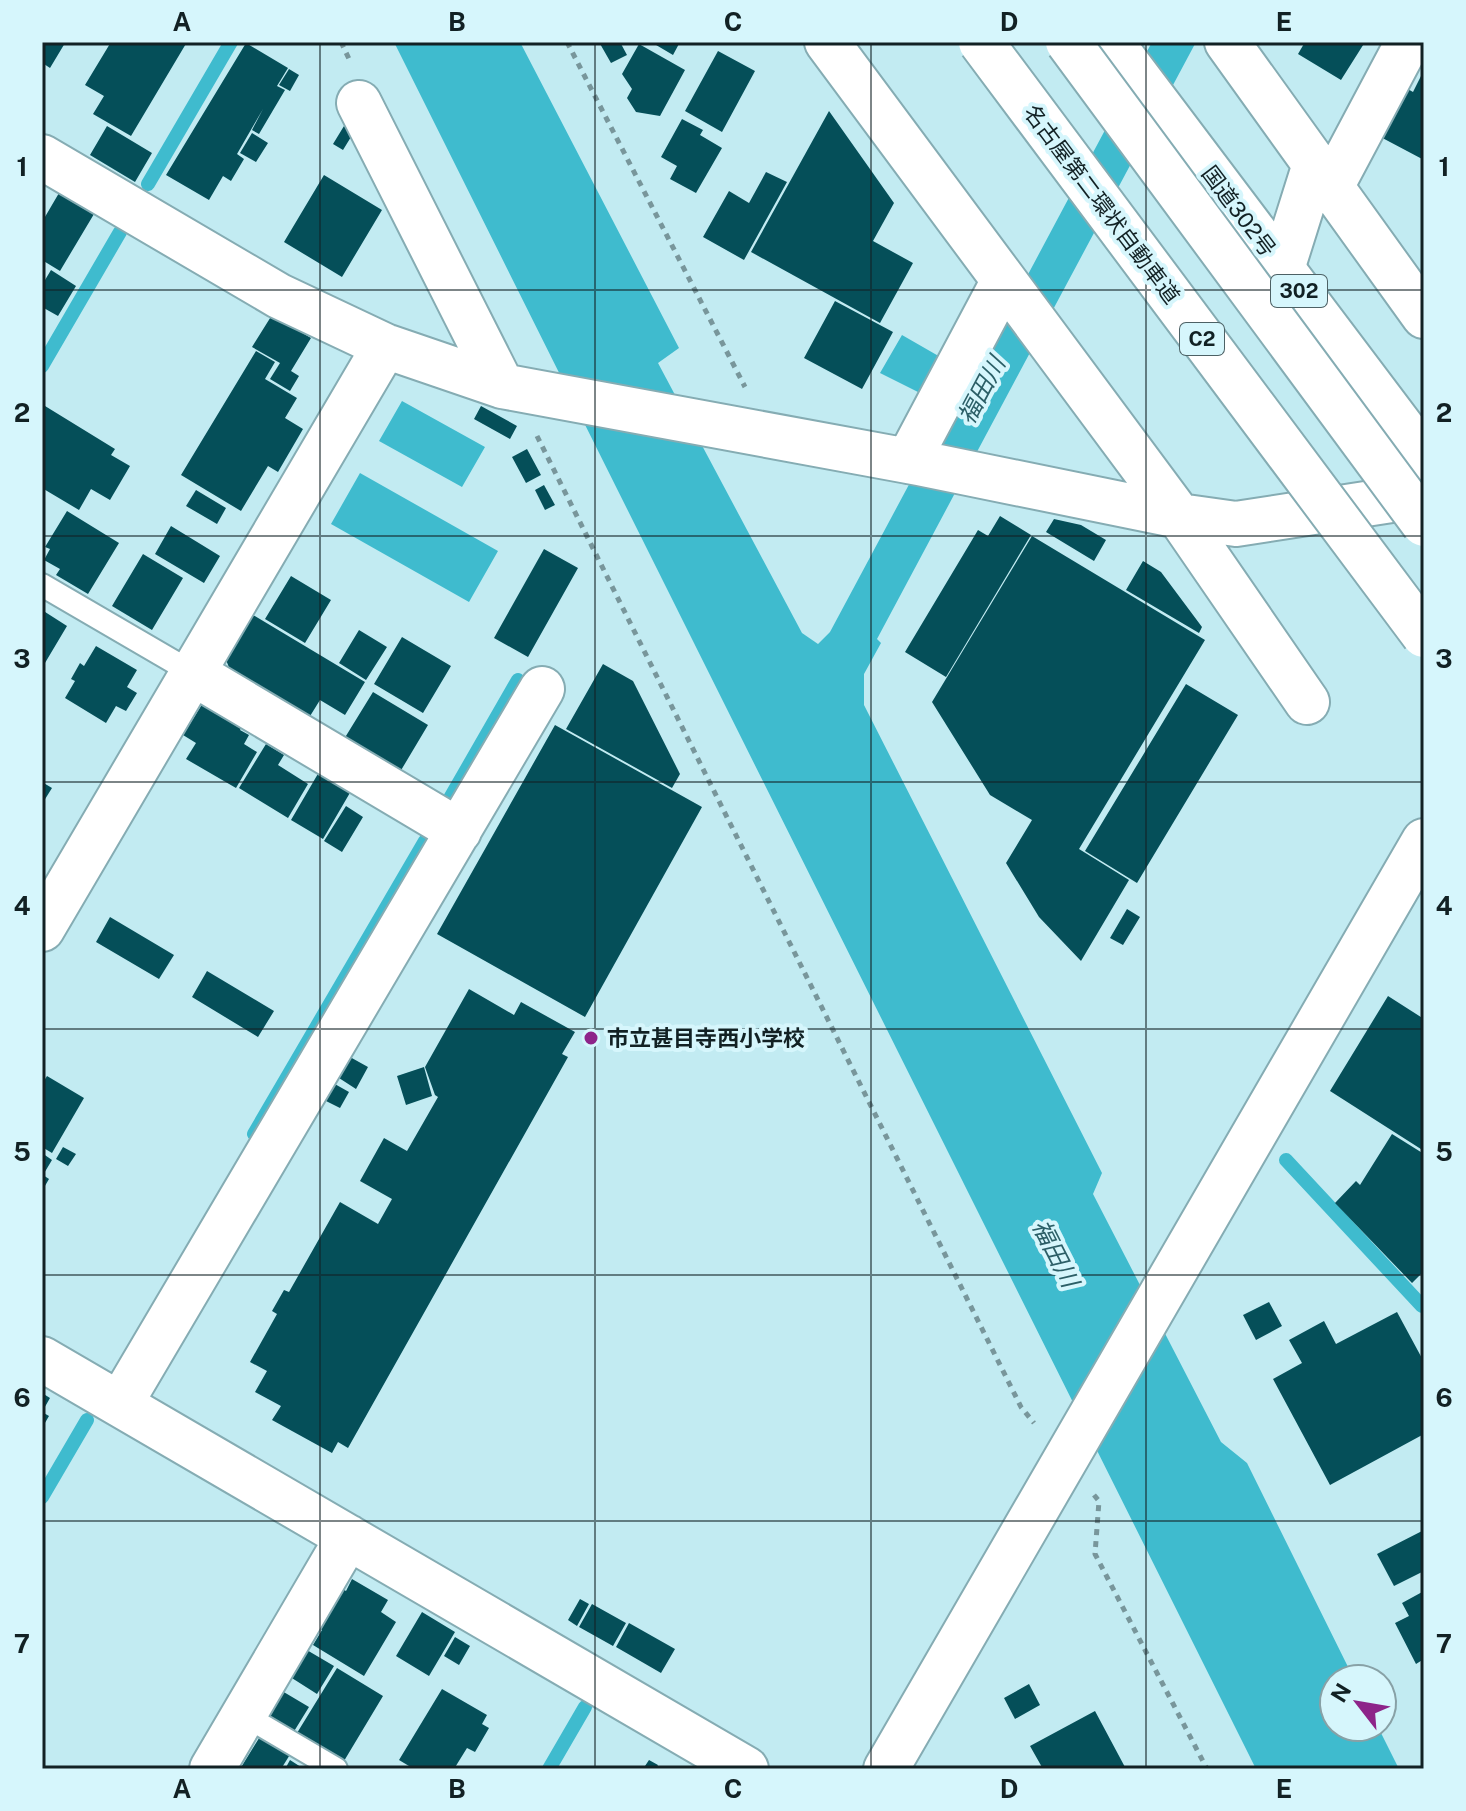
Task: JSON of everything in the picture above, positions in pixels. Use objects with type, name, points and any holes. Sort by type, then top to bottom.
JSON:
[{"type":"main road","points":[[827,42],[1179,516],[1307,702]]},
{"type":"main road","name":"名古屋第二環状自動車道","points":[[981,42],[1424,635]]},
{"type":"main road","points":[[1068,42],[1424,524]]},
{"type":"main road","name":"国道302号","points":[[1111,42],[1424,457]]},
{"type":"main road","points":[[1227,42],[1424,316]]},
{"type":"main road","points":[[1282,269],[1323,176],[1408,42]]},
{"type":"main road","points":[[359,103],[513,389]]},
{"type":"main road","points":[[42,157],[279,296],[385,346],[513,389],[913,462],[1179,516],[1236,524],[1424,495]]},
{"type":"main road","points":[[913,462],[961,361],[1006,287]]},
{"type":"main road","points":[[42,929],[385,346]]},
{"type":"main road","points":[[193,673],[459,831]]},
{"type":"main road","points":[[120,1404],[542,689]]},
{"type":"main road","points":[[886,1769],[1423,844]]},
{"type":"main road","points":[[42,1359],[746,1769]]},
{"type":"main road","points":[[212,1769],[348,1537]]},
{"type":"lane","points":[[42,585],[193,673]]},
{"type":"lane","points":[[244,1715],[336,1769]]},
{"type":"path","points":[[567,42],[759,435]]},
{"type":"path","points":[[513,389],[1021,1407],[1071,1451],[1099,1501],[1095,1554],[1207,1769]]},
{"type":"water","name":"福田川","points":[[394,42],[520,42],[679,348],[658,363],[802,633],[818,644],[830,632],[950,408],[880,373],[902,335],[942,358],[977,370],[1152,42],[1196,42],[877,639],[881,643],[864,674],[864,705],[1102,1173],[1093,1194],[1221,1442],[1247,1463],[1346,1663],[1318,1663],[1318,1743],[1386,1743],[1399,1769],[1256,1769]]},
{"type":"water","points":[[402,401],[485,447],[462,487],[379,441]]},
{"type":"water","points":[[360,473],[498,551],[469,602],[331,524]]},
{"type":"building","points":[[42,42],[65,43],[50,68],[44,64],[42,67]]},
{"type":"building","points":[[111,42],[187,42],[131,136],[93,114],[104,96],[85,85]]},
{"type":"building","points":[[599,42],[620,42],[627,55],[611,63]]},
{"type":"building","points":[[651,42],[680,42],[673,55]]},
{"type":"building","points":[[1305,42],[1365,42],[1341,80],[1298,54]]},
{"type":"building","points":[[246,43],[288,68],[277,86],[285,90],[259,134],[252,130],[263,109],[237,154],[244,159],[231,181],[223,176],[209,200],[166,175]]},
{"type":"building","points":[[639,44],[685,70],[660,116],[636,112],[627,98],[632,89],[622,74]]},
{"type":"building","points":[[718,51],[755,71],[722,132],[685,111]]},
{"type":"building","points":[[289,69],[299,75],[290,91],[279,85]]},
{"type":"building","points":[[1424,70],[1424,160],[1373,133],[1399,84],[1413,92]]},
{"type":"building","points":[[829,111],[894,203],[873,241],[913,263],[880,323],[751,252]]},
{"type":"building","points":[[682,119],[703,130],[700,135],[722,148],[696,193],[670,179],[677,166],[661,157]]},
{"type":"building","points":[[107,126],[152,153],[135,182],[90,155]]},
{"type":"building","points":[[344,126],[354,132],[343,150],[333,144]]},
{"type":"building","points":[[252,133],[268,143],[256,162],[240,153]]},
{"type":"building","points":[[766,172],[787,182],[744,260],[703,237],[729,191],[749,203]]},
{"type":"building","points":[[324,175],[382,210],[342,277],[284,242]]},
{"type":"building","points":[[59,193],[94,214],[60,271],[42,260],[42,222]]},
{"type":"building","points":[[51,270],[76,286],[58,316],[42,307],[42,285]]},
{"type":"building","points":[[835,301],[893,332],[862,389],[804,358]]},
{"type":"building","points":[[272,315],[311,338],[291,371],[299,376],[290,391],[270,379],[280,363],[252,347]]},
{"type":"building","points":[[256,351],[275,362],[265,379],[297,398],[285,418],[303,429],[278,472],[268,466],[241,511],[181,475]]},
{"type":"building","points":[[45,406],[115,449],[111,455],[130,466],[110,500],[91,489],[79,510],[42,488],[42,411]]},
{"type":"building","points":[[481,406],[517,426],[510,439],[474,419]]},
{"type":"building","points":[[527,449],[541,475],[526,483],[512,457]]},
{"type":"building","points":[[544,485],[555,505],[545,510],[535,490]]},
{"type":"building","points":[[196,490],[226,508],[217,524],[186,506]]},
{"type":"building","points":[[67,511],[119,543],[88,594],[56,575],[60,569],[44,560],[50,549],[45,547]]},
{"type":"building","points":[[1000,516],[1031,535],[946,677],[905,652],[978,530],[988,536]]},
{"type":"building","points":[[1054,519],[1081,525],[1106,540],[1094,561],[1046,532]]},
{"type":"building","points":[[171,526],[220,556],[204,583],[155,554]]},
{"type":"building","points":[[1032,536],[1205,640],[1079,849],[1129,880],[1081,961],[1039,917],[1006,863],[1032,820],[990,795],[932,702]]},
{"type":"building","points":[[544,549],[578,568],[528,657],[494,638]]},
{"type":"building","points":[[143,554],[183,578],[152,630],[112,606]]},
{"type":"building","points":[[1143,561],[1161,572],[1202,627],[1199,633],[1126,590]]},
{"type":"building","points":[[291,576],[331,600],[305,643],[265,619]]},
{"type":"building","points":[[42,610],[67,626],[42,668]]},
{"type":"building","points":[[253,615],[365,682],[345,715],[320,700],[307,721],[233,677],[226,660]]},
{"type":"building","points":[[359,630],[387,647],[366,680],[339,663]]},
{"type":"building","points":[[402,637],[451,666],[423,713],[374,684]]},
{"type":"building","points":[[96,646],[137,670],[127,687],[137,693],[126,711],[116,706],[106,723],[65,698],[75,681],[71,679],[80,663],[84,666]]},
{"type":"building","points":[[603,664],[633,681],[680,774],[672,788],[566,729]]},
{"type":"building","points":[[1186,684],[1238,715],[1137,883],[1085,851]]},
{"type":"building","points":[[373,692],[428,725],[397,777],[341,744]]},
{"type":"building","points":[[215,703],[245,721],[240,730],[249,735],[244,744],[257,752],[236,788],[186,759],[196,743],[183,735],[201,706]]},
{"type":"building","points":[[555,725],[702,807],[585,1017],[437,934]]},
{"type":"building","points":[[266,744],[284,755],[278,765],[308,784],[288,818],[239,788]]},
{"type":"building","points":[[319,772],[351,791],[323,839],[291,820]]},
{"type":"building","points":[[42,782],[52,788],[42,804]]},
{"type":"building","points":[[346,806],[363,817],[342,852],[324,841]]},
{"type":"building","points":[[1127,909],[1140,917],[1123,945],[1110,938]]},
{"type":"building","points":[[110,917],[174,955],[159,979],[96,942]]},
{"type":"building","points":[[207,971],[274,1011],[258,1037],[192,997]]},
{"type":"building","points":[[469,989],[514,1015],[521,1002],[575,1032],[562,1054],[568,1057],[348,1448],[338,1442],[332,1453],[272,1420],[281,1406],[255,1392],[267,1371],[250,1362],[277,1314],[272,1311],[284,1290],[289,1292],[340,1202],[378,1224],[392,1199],[360,1181],[384,1138],[407,1151],[438,1097],[425,1067]]},
{"type":"building","points":[[1388,996],[1424,1019],[1424,1151],[1330,1091]]},
{"type":"building","points":[[350,1057],[368,1067],[356,1089],[339,1078]]},
{"type":"building","points":[[424,1067],[432,1096],[406,1105],[397,1076]]},
{"type":"building","points":[[47,1076],[84,1098],[52,1153],[42,1147],[42,1084]]},
{"type":"building","points":[[333,1083],[349,1092],[340,1108],[324,1100]]},
{"type":"building","points":[[1392,1134],[1424,1154],[1424,1271],[1412,1283],[1335,1203],[1356,1181],[1360,1185]]},
{"type":"building","points":[[63,1147],[76,1154],[68,1166],[56,1159]]},
{"type":"building","points":[[42,1153],[52,1160],[43,1175],[49,1179],[42,1191]]},
{"type":"building","points":[[1269,1302],[1282,1326],[1256,1340],[1243,1315]]},
{"type":"building","points":[[1397,1312],[1424,1362],[1424,1434],[1330,1485],[1273,1379],[1302,1363],[1289,1340],[1324,1321],[1336,1344]]},
{"type":"building","points":[[42,1393],[50,1398],[42,1412]]},
{"type":"building","points":[[42,1412],[49,1416],[42,1428]]},
{"type":"building","points":[[1424,1530],[1424,1571],[1394,1586],[1377,1554]]},
{"type":"building","points":[[352,1579],[388,1600],[381,1612],[396,1622],[364,1676],[313,1645],[322,1630],[314,1625],[338,1586],[346,1591]]},
{"type":"building","points":[[1424,1591],[1424,1659],[1416,1664],[1395,1623],[1409,1616],[1402,1603]]},
{"type":"building","points":[[580,1599],[589,1604],[577,1626],[568,1620]]},
{"type":"building","points":[[592,1604],[626,1623],[613,1646],[579,1627]]},
{"type":"building","points":[[422,1612],[455,1632],[429,1676],[396,1656]]},
{"type":"building","points":[[629,1623],[675,1649],[661,1673],[616,1647]]},
{"type":"building","points":[[455,1637],[470,1646],[459,1665],[444,1656]]},
{"type":"building","points":[[300,1646],[334,1666],[317,1694],[284,1673]]},
{"type":"building","points":[[337,1668],[383,1696],[344,1761],[297,1733]]},
{"type":"building","points":[[1029,1684],[1040,1705],[1015,1719],[1004,1698]]},
{"type":"building","points":[[277,1688],[309,1707],[293,1733],[261,1714]]},
{"type":"building","points":[[442,1689],[487,1715],[482,1724],[489,1728],[475,1752],[467,1748],[454,1769],[414,1769],[399,1760]]},
{"type":"building","points":[[1095,1711],[1126,1769],[1043,1769],[1030,1746]]},
{"type":"building","points":[[261,1735],[291,1753],[281,1769],[240,1769]]},
{"type":"building","points":[[290,1760],[304,1769],[285,1769]]},
{"type":"building","points":[[649,1760],[658,1765],[656,1769],[643,1769]]},
{"type":"waterway","points":[[148,184],[231,42]]},
{"type":"waterway","points":[[42,366],[120,232]]},
{"type":"waterway","points":[[449,800],[518,680]]},
{"type":"waterway","points":[[254,1134],[425,841]]},
{"type":"waterway","points":[[1286,1160],[1422,1306]]},
{"type":"waterway","points":[[42,1497],[87,1420]]},
{"type":"waterway","points":[[549,1769],[585,1707]]},
{"type":"place","name":"市立甚目寺西小学校","points":[[591,1038]]}]
